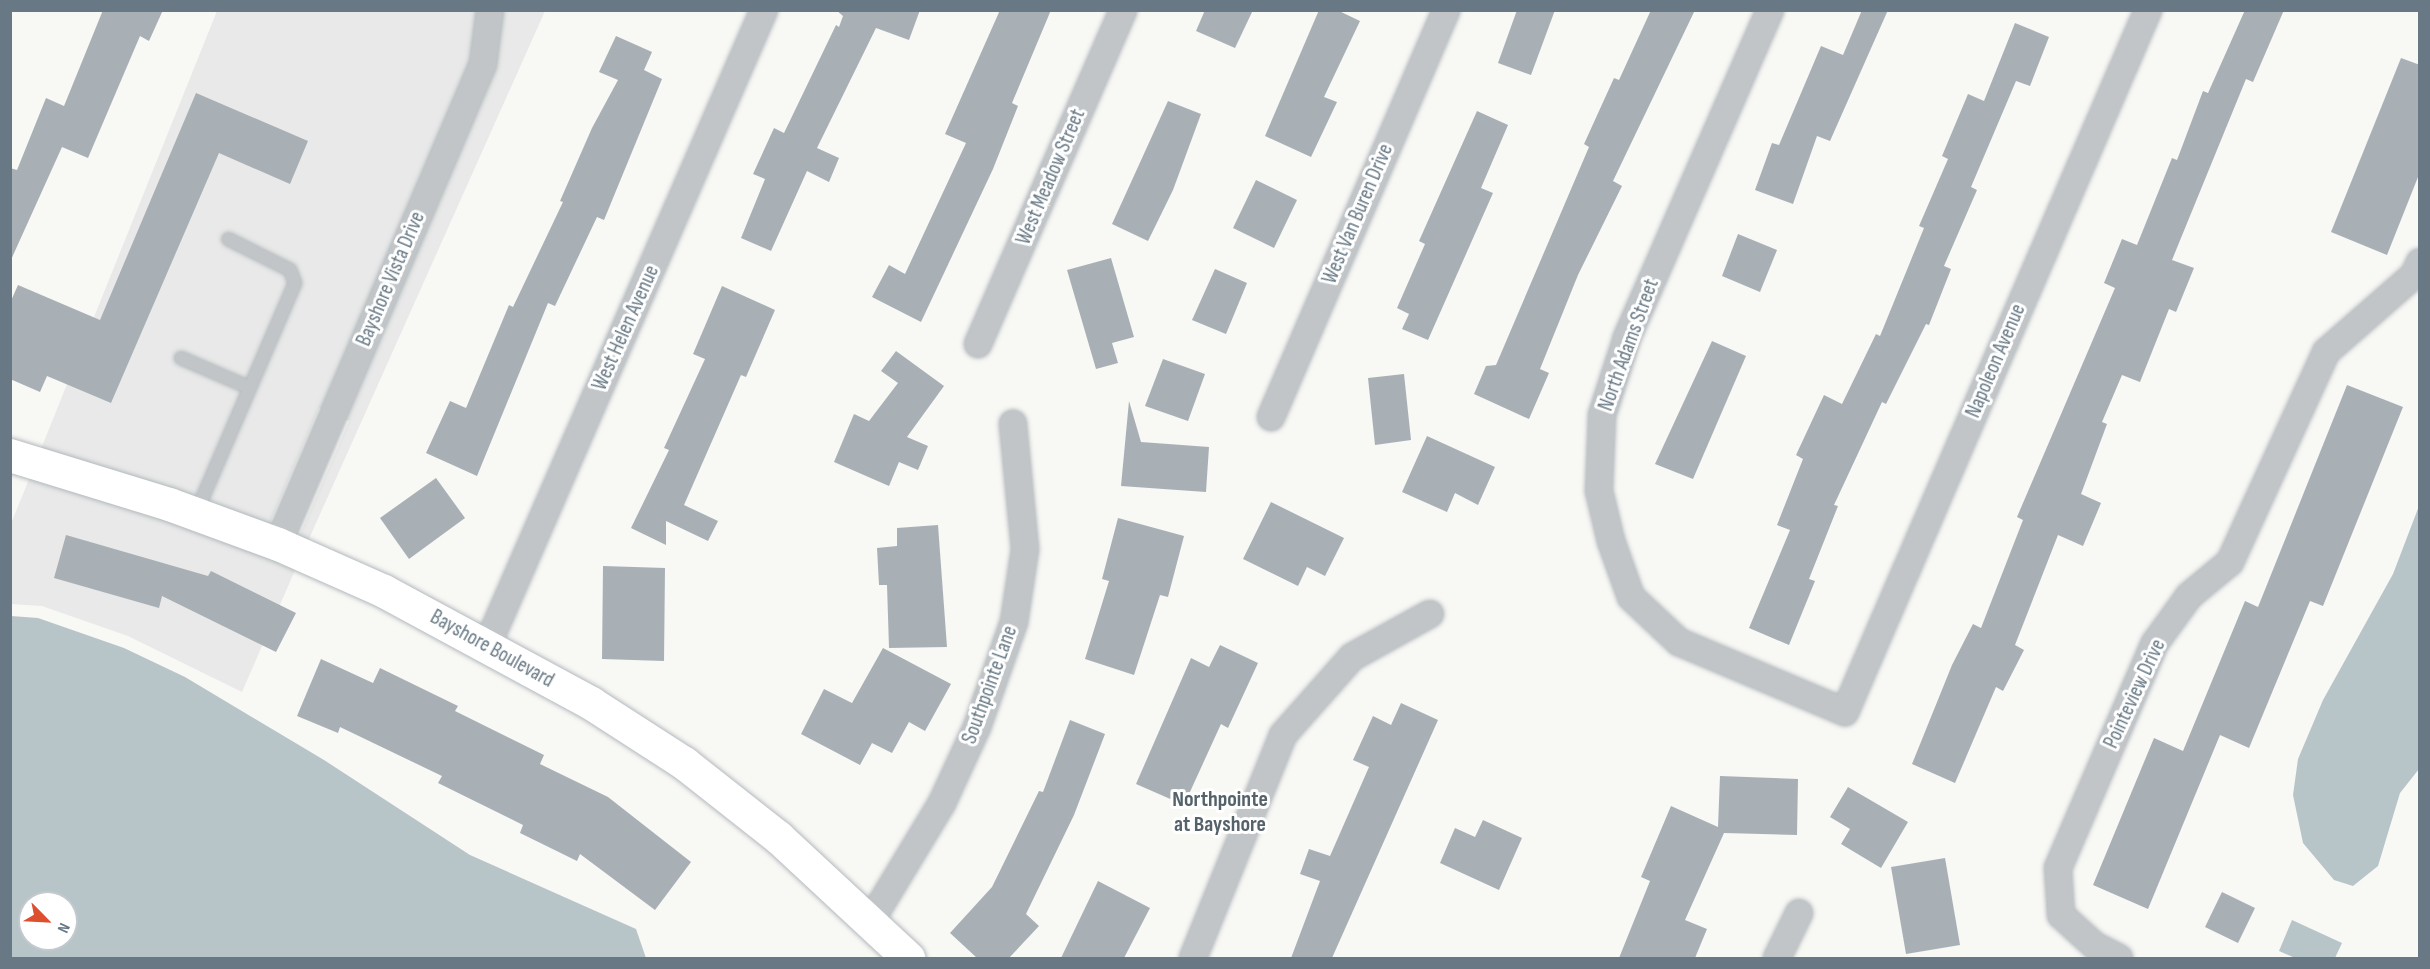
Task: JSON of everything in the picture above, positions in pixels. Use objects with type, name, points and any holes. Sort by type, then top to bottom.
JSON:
[{"type":"street","name":"Bayshore Vista Drive","points":[[278,544],[483,64],[490,10]]},
{"type":"street","name":"West Helen Avenue","points":[[487,646],[764,10]]},
{"type":"street","name":"West Meadow Street","points":[[978,344],[1123,10]]},
{"type":"street","name":"West Van Buren Drive","points":[[1271,417],[1446,10]]},
{"type":"street","name":"North Adams Street","points":[[1770,10],[1627,338],[1602,415],[1599,491],[1611,541],[1631,597],[1679,642],[1845,712]]},
{"type":"street","name":"Napoleon Avenue","points":[[1845,712],[2148,10]]},
{"type":"street","name":"Pointeview Drive","points":[[2119,958],[2095,946],[2061,915],[2058,868],[2145,665],[2155,643],[2189,596],[2230,562],[2326,352],[2414,274],[2420,262]]},
{"type":"street","name":"Southpointe Lane","points":[[870,922],[942,803],[977,727],[1014,622],[1025,549],[1013,424]]},
{"type":"street","name":"Bayshore Boulevard","points":[[10,455],[195,514],[278,544],[384,591],[591,704],[684,763],[778,837],[908,958]]},
{"type":"street","points":[[1192,958],[1283,735],[1352,657],[1430,614]]},
{"type":"street","points":[[1777,958],[1799,913]]},
{"type":"lane","points":[[195,514],[248,387],[296,282],[290,270],[228,239]]},
{"type":"lane","points":[[181,358],[248,387]]},
{"type":"shaded area","points":[[217,11],[545,11],[308,541],[299,537],[349,421],[319,408],[269,525],[41,449]]},
{"type":"shaded area","points":[[30,477],[164,518],[296,568],[242,692],[128,636],[42,606],[11,604],[10,526]]},
{"type":"shaded area","points":[[2419,506],[2419,769],[2400,793],[2378,866],[2353,886],[2334,880],[2303,843],[2293,795],[2298,759],[2323,700],[2393,574]]},
{"type":"shaded area","points":[[11,616],[38,618],[124,648],[185,677],[324,760],[470,855],[636,929],[646,958],[11,958]]},
{"type":"shaded area","points":[[2292,920],[2342,943],[2335,958],[2295,958],[2279,951]]},
{"type":"building","points":[[103,10],[163,10],[149,41],[140,36],[88,158],[62,147],[10,262],[10,168],[17,170],[46,98],[64,106]]},
{"type":"building","points":[[836,10],[920,10],[909,40],[876,28],[817,148],[839,158],[829,182],[807,171],[771,251],[741,238],[765,179],[753,174],[774,128],[784,133],[836,25],[839,27],[843,16]]},
{"type":"building","points":[[1000,10],[1051,10],[1012,103],[1018,106],[993,169],[921,322],[872,297],[889,265],[905,274],[966,143],[945,134]]},
{"type":"building","points":[[1205,10],[1253,10],[1235,48],[1196,31]]},
{"type":"building","points":[[1319,10],[1337,10],[1360,21],[1324,97],[1337,102],[1311,157],[1265,136]]},
{"type":"building","points":[[1517,10],[1555,10],[1531,75],[1498,63]]},
{"type":"building","points":[[1651,10],[1695,10],[1613,181],[1622,186],[1578,275],[1540,369],[1549,373],[1529,419],[1474,394],[1486,366],[1496,365],[1589,147],[1584,144],[1614,78],[1619,80]]},
{"type":"building","points":[[1862,10],[1888,10],[1830,141],[1817,136],[1793,204],[1755,190],[1772,143],[1779,145],[1821,46],[1843,55]]},
{"type":"building","points":[[2245,10],[2284,10],[2253,82],[2246,79],[2172,260],[2194,268],[2176,312],[2169,309],[2140,382],[2122,375],[2102,422],[2107,424],[2081,494],[2101,503],[2083,546],[2058,535],[2015,645],[2024,650],[2003,691],[1996,687],[1955,783],[1912,764],[1952,665],[1973,624],[1981,628],[2023,520],[2017,517],[2115,288],[2104,283],[2122,239],[2137,245],[2172,158],[2177,160],[2203,91],[2208,93]]},
{"type":"building","points":[[2015,23],[2049,37],[2030,86],[2016,81],[1971,187],[1977,190],[1944,266],[1951,269],[1929,325],[1926,324],[1886,404],[1882,402],[1834,505],[1838,506],[1809,579],[1815,581],[1789,645],[1749,628],[1790,530],[1777,525],[1803,459],[1796,455],[1824,395],[1842,404],[1876,334],[1880,336],[1924,228],[1919,226],[1948,159],[1942,156],[1968,94],[1984,101]]},
{"type":"building","points":[[616,36],[652,52],[644,70],[662,79],[604,220],[597,217],[555,306],[548,303],[477,476],[426,453],[450,401],[466,408],[509,305],[513,307],[563,202],[560,201],[592,128],[618,80],[599,72]]},
{"type":"building","points":[[2401,58],[2420,65],[2420,172],[2387,255],[2331,232]]},
{"type":"building","points":[[196,93],[308,141],[290,184],[219,153],[111,403],[47,376],[40,392],[10,379],[10,303],[18,285],[100,320]]},
{"type":"building","points":[[1168,101],[1201,114],[1173,190],[1148,241],[1112,224]]},
{"type":"building","points":[[1477,111],[1508,125],[1481,188],[1493,193],[1428,340],[1402,329],[1409,314],[1397,308],[1425,244],[1419,241]]},
{"type":"building","points":[[1256,180],[1297,200],[1274,248],[1233,228]]},
{"type":"building","points":[[1738,234],[1777,250],[1760,292],[1722,276]]},
{"type":"building","points":[[1111,258],[1134,337],[1112,343],[1118,363],[1096,369],[1067,270]]},
{"type":"building","points":[[1215,269],[1247,283],[1226,334],[1192,320]]},
{"type":"building","points":[[722,286],[775,310],[746,377],[741,375],[684,505],[718,521],[708,541],[666,521],[666,545],[631,528],[669,450],[664,448],[705,359],[693,354]]},
{"type":"building","points":[[1712,341],[1746,356],[1693,479],[1655,464]]},
{"type":"building","points":[[896,351],[944,386],[907,437],[928,446],[918,470],[899,462],[889,486],[834,462],[854,414],[869,421],[898,383],[881,371]]},
{"type":"building","points":[[1163,359],[1205,374],[1188,421],[1145,406]]},
{"type":"building","points":[[1404,374],[1411,440],[1375,445],[1368,378]]},
{"type":"building","points":[[2347,385],[2403,407],[2323,606],[2310,601],[2249,748],[2220,735],[2148,909],[2093,885],[2154,738],[2183,751],[2245,601],[2258,607]]},
{"type":"building","points":[[1129,401],[1141,442],[1209,447],[1206,492],[1121,486]]},
{"type":"building","points":[[1427,436],[1495,467],[1478,505],[1455,493],[1447,512],[1402,492]]},
{"type":"building","points":[[436,478],[465,518],[409,559],[380,518]]},
{"type":"building","points":[[1271,502],[1344,538],[1325,576],[1307,567],[1298,586],[1243,559]]},
{"type":"building","points":[[1118,518],[1184,536],[1168,597],[1160,595],[1134,675],[1085,659],[1109,581],[1102,579]]},
{"type":"building","points":[[938,525],[947,647],[889,648],[887,585],[879,585],[877,548],[897,546],[897,528]]},
{"type":"building","points":[[66,535],[208,576],[211,571],[296,613],[276,652],[162,596],[159,608],[54,578]]},
{"type":"building","points":[[603,566],[665,568],[664,661],[602,659]]},
{"type":"building","points":[[1220,645],[1258,663],[1228,728],[1221,724],[1184,805],[1136,784],[1191,658],[1209,667]]},
{"type":"building","points":[[883,648],[951,684],[925,731],[909,722],[892,753],[872,743],[860,765],[801,734],[824,689],[852,703]]},
{"type":"building","points":[[321,659],[373,683],[380,668],[458,706],[455,711],[544,755],[540,764],[608,797],[691,862],[655,910],[580,854],[577,861],[520,833],[523,825],[438,783],[442,776],[340,727],[338,733],[297,716]]},
{"type":"building","points":[[1401,703],[1438,720],[1332,958],[1291,958],[1320,881],[1300,874],[1309,849],[1330,856],[1369,767],[1353,760],[1373,716],[1391,725]]},
{"type":"building","points":[[1070,720],[1105,734],[1074,815],[1026,914],[1039,926],[1009,958],[977,958],[950,933],[992,887],[1039,791],[1043,792]]},
{"type":"building","points":[[1720,776],[1798,779],[1797,835],[1724,833],[1685,920],[1707,929],[1695,958],[1619,958],[1650,881],[1641,877],[1671,806],[1718,827]]},
{"type":"building","points":[[1848,787],[1908,822],[1881,868],[1841,844],[1850,829],[1830,817]]},
{"type":"building","points":[[1483,820],[1522,838],[1499,890],[1440,863],[1455,828],[1475,837]]},
{"type":"building","points":[[1945,858],[1960,945],[1906,954],[1891,867]]},
{"type":"building","points":[[1098,881],[1150,908],[1124,958],[1061,958]]},
{"type":"building","points":[[2222,892],[2255,908],[2238,943],[2205,927]]},
{"type":"district","name":"Northpointe at Bayshore","points":[[1220,812]]}]
